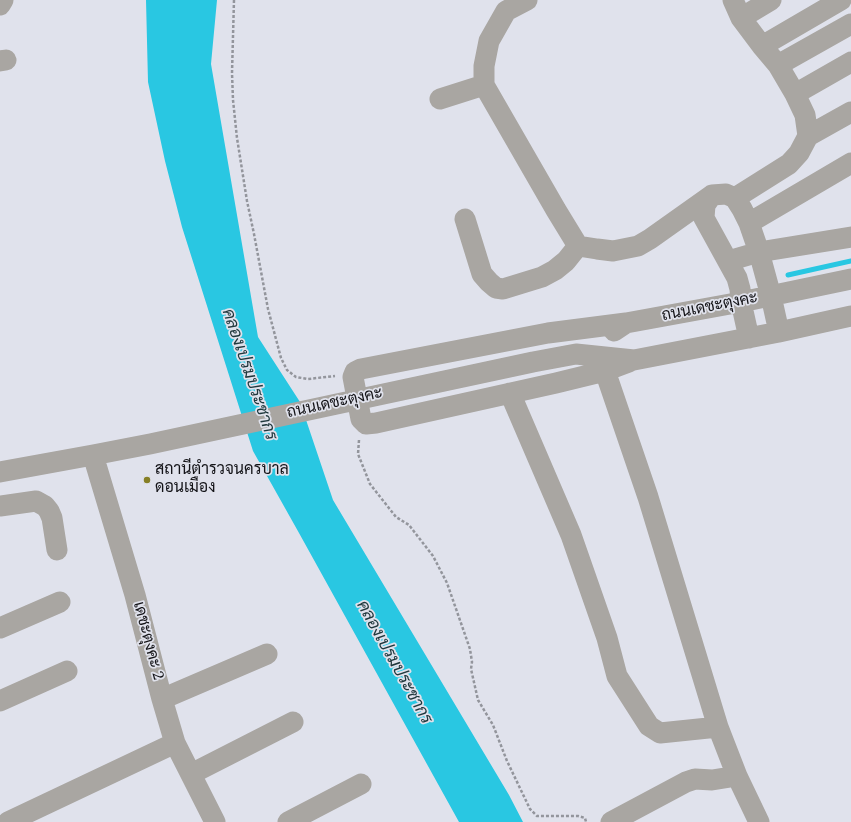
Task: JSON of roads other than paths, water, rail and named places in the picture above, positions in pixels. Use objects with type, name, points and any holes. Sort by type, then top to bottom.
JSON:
[{"type":"street","points":[[0,5],[3,0]]},
{"type":"street","points":[[527,0],[506,11],[489,41],[484,66],[484,84],[578,246],[613,251],[638,246],[712,195],[726,194],[735,198],[749,222],[765,275],[779,332]]},
{"type":"street","points":[[770,0],[737,9],[762,46],[778,65],[795,94],[805,115],[808,136]]},
{"type":"street","points":[[762,46],[841,0]]},
{"type":"street","points":[[778,65],[851,24]]},
{"type":"street","points":[[795,94],[851,62]]},
{"type":"street","points":[[440,100],[484,84]]},
{"type":"street","points":[[735,198],[789,164],[799,153],[808,136],[851,112]]},
{"type":"street","points":[[749,222],[851,163]]},
{"type":"street","points":[[712,195],[705,206],[704,218],[737,282],[749,338]]},
{"type":"street","points":[[465,219],[482,274],[496,288],[503,288],[542,277],[555,270],[566,261],[578,246]]},
{"type":"street","points":[[737,282],[765,275],[851,236]]},
{"type":"street","name":"ถนนเดชะตุงคะ","points":[[576,354],[626,323],[737,282],[765,275],[851,279]]},
{"type":"street","name":"ถนนเดชะตุงคะ","points":[[0,472],[150,444],[576,354],[634,360],[779,332],[851,316]]},
{"type":"street","points":[[626,323],[548,333],[361,369],[355,372],[353,377],[361,419],[366,424],[376,423],[605,371],[634,360]]},
{"type":"street","points":[[605,371],[648,497],[718,727],[737,776],[759,822]]},
{"type":"street","points":[[510,393],[571,535],[607,638],[617,676],[648,726],[660,733],[718,727]]},
{"type":"street","name":"เดชะตุงคะ 2","points":[[92,455],[135,595],[175,743],[215,822]]},
{"type":"street","points":[[0,506],[36,501],[45,506],[52,518],[57,550]]},
{"type":"street","points":[[0,628],[60,602]]},
{"type":"street","points":[[162,699],[267,654]]},
{"type":"street","points":[[0,701],[67,671]]},
{"type":"street","points":[[191,774],[293,722]]},
{"type":"street","points":[[8,822],[175,743]]},
{"type":"street","points":[[611,822],[686,782],[696,779],[712,780],[737,776]]},
{"type":"street","points":[[288,822],[361,784]]},
{"type":"water","name":"คลองเปรมประชากร","points":[[146,0],[217,0],[211,64],[258,337],[300,402],[333,500],[509,795],[523,822],[459,822],[253,451],[182,227],[165,161],[148,82]]},
{"type":"waterway","points":[[788,275],[851,261]]},
{"type":"place","name":"สถานีตำรวจนครบาล ดอนเมือง","points":[[147,480]]}]
